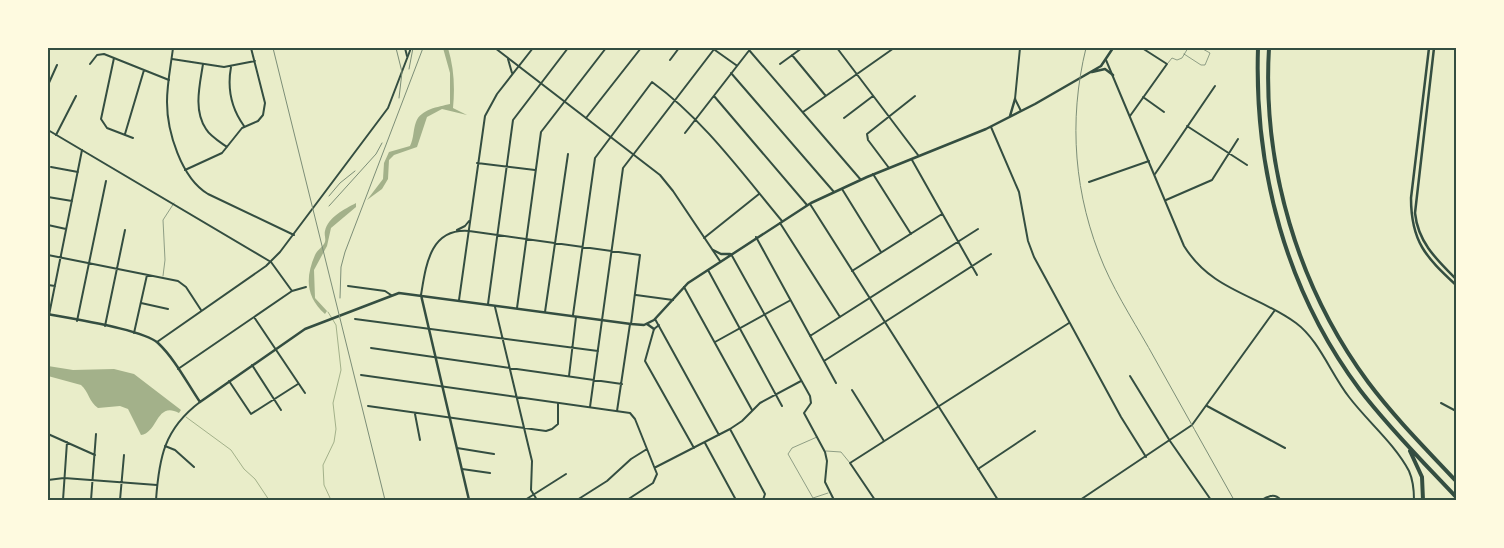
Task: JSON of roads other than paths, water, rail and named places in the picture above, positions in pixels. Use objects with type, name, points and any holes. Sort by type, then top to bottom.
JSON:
[{"type":"highway","points":[[1258,48],[1258,96],[1263,154],[1272,200],[1290,260],[1314,314],[1340,361],[1376,410],[1456,498]]},
{"type":"highway","points":[[1269,48],[1270,114],[1276,168],[1288,220],[1312,285],[1338,336],[1368,382],[1401,422],[1456,481]]},
{"type":"highway","points":[[1407,445],[1422,477],[1422,500]]},
{"type":"main road","points":[[48,315],[134,333],[157,342],[200,402],[305,329],[399,292],[630,324],[647,324],[655,319],[684,287],[756,237],[808,205],[873,174],[920,157],[1021,112],[1088,73],[1106,60],[1113,48]]},
{"type":"main road","points":[[1429,48],[1411,198],[1411,218],[1419,244],[1434,264],[1456,285]]},
{"type":"main road","points":[[1434,48],[1416,199],[1416,220],[1422,240],[1438,261],[1456,279]]},
{"type":"main road","points":[[1088,73],[1105,69],[1113,75]]},
{"type":"main road","points":[[1009,117],[1015,99]]},
{"type":"main road","points":[[1411,198],[1416,199]]},
{"type":"main road","points":[[713,250],[721,254],[731,254]]},
{"type":"main road","points":[[421,295],[469,500]]},
{"type":"main road","points":[[647,324],[654,329]]},
{"type":"street","points":[[173,48],[169,80],[168,116],[185,170],[193,182],[205,192],[294,235]]},
{"type":"street","points":[[185,170],[219,155],[244,126],[260,119],[266,108],[251,48]]},
{"type":"street","points":[[405,48],[407,56]]},
{"type":"street","points":[[157,342],[271,262],[294,235],[388,108],[411,48]]},
{"type":"street","points":[[496,48],[633,154],[667,183],[720,261]]},
{"type":"street","points":[[458,300],[486,111],[533,48]]},
{"type":"street","points":[[488,304],[513,120],[568,48]]},
{"type":"street","points":[[517,308],[541,132],[606,48]]},
{"type":"street","points":[[586,118],[641,48]]},
{"type":"street","points":[[670,60],[679,48]]},
{"type":"street","points":[[590,408],[623,168],[714,48],[737,66]]},
{"type":"street","points":[[780,64],[802,48]]},
{"type":"street","points":[[837,48],[888,118],[920,157]]},
{"type":"street","points":[[803,112],[894,48]]},
{"type":"street","points":[[1020,48],[1015,99],[1021,112]]},
{"type":"street","points":[[1130,116],[1167,64],[1142,48]]},
{"type":"street","points":[[685,133],[750,49],[861,180]]},
{"type":"street","points":[[90,64],[99,54],[169,80]]},
{"type":"street","points":[[792,56],[825,96]]},
{"type":"street","points":[[507,57],[512,66],[512,75]]},
{"type":"street","points":[[114,58],[101,119],[107,128],[133,138]]},
{"type":"street","points":[[172,58],[231,67],[255,61]]},
{"type":"street","points":[[1106,60],[1184,246],[1204,272],[1275,310],[1294,322],[1308,335],[1349,398],[1398,454],[1412,480],[1414,500]]},
{"type":"street","points":[[203,64],[198,103],[203,124],[208,132],[227,147]]},
{"type":"street","points":[[48,85],[57,65]]},
{"type":"street","points":[[231,67],[230,95],[234,108],[244,126]]},
{"type":"street","points":[[125,134],[144,70]]},
{"type":"street","points":[[731,73],[834,192]]},
{"type":"street","points":[[569,376],[595,158],[652,82],[676,99],[759,194],[781,222],[840,316]]},
{"type":"street","points":[[1154,174],[1214,86]]},
{"type":"street","points":[[56,135],[76,96]]},
{"type":"street","points":[[714,96],[808,205],[998,500]]},
{"type":"street","points":[[844,118],[873,96]]},
{"type":"street","points":[[890,168],[868,140],[867,134],[915,96]]},
{"type":"street","points":[[1143,97],[1164,112]]},
{"type":"street","points":[[1188,126],[1248,165]]},
{"type":"street","points":[[991,127],[1020,193],[1028,241],[1034,257],[1121,417],[1146,457]]},
{"type":"street","points":[[48,130],[271,262],[292,291]]},
{"type":"street","points":[[1166,200],[1212,180],[1238,139]]},
{"type":"street","points":[[48,315],[83,150]]},
{"type":"street","points":[[545,312],[568,154]]},
{"type":"street","points":[[912,160],[977,275]]},
{"type":"street","points":[[1089,182],[1149,160]]},
{"type":"street","points":[[478,163],[535,170]]},
{"type":"street","points":[[51,166],[78,172]]},
{"type":"street","points":[[873,174],[911,234]]},
{"type":"street","points":[[77,321],[106,181]]},
{"type":"street","points":[[842,189],[881,252]]},
{"type":"street","points":[[704,238],[759,194]]},
{"type":"street","points":[[48,197],[72,201]]},
{"type":"street","points":[[852,271],[942,214]]},
{"type":"street","points":[[421,295],[426,267],[436,245],[445,234],[465,226],[471,219]]},
{"type":"street","points":[[48,225],[66,229]]},
{"type":"street","points":[[810,336],[978,229]]},
{"type":"street","points":[[105,326],[125,230]]},
{"type":"street","points":[[456,231],[469,231],[640,255],[636,295],[617,411]]},
{"type":"street","points":[[756,237],[836,383]]},
{"type":"street","points":[[731,254],[810,396],[811,403],[804,413],[825,452],[827,461],[825,482],[834,500]]},
{"type":"street","points":[[824,361],[991,254]]},
{"type":"street","points":[[48,255],[181,283],[201,310]]},
{"type":"street","points":[[708,270],[782,406]]},
{"type":"street","points":[[134,333],[147,275]]},
{"type":"street","points":[[48,285],[55,286]]},
{"type":"street","points":[[348,286],[385,291],[392,295]]},
{"type":"street","points":[[178,369],[292,291],[306,287]]},
{"type":"street","points":[[684,287],[752,410]]},
{"type":"street","points":[[636,295],[673,300]]},
{"type":"street","points":[[715,342],[790,301]]},
{"type":"street","points":[[141,303],[168,309]]},
{"type":"street","points":[[495,305],[530,452],[532,471],[530,487],[537,500]]},
{"type":"street","points":[[1080,500],[1192,425],[1275,310]]},
{"type":"street","points":[[254,317],[305,393]]},
{"type":"street","points":[[355,319],[598,352]]},
{"type":"street","points":[[655,319],[719,435]]},
{"type":"street","points":[[875,500],[850,463],[1070,323]]},
{"type":"street","points":[[659,325],[654,329],[645,359],[694,448]]},
{"type":"street","points":[[371,348],[622,384]]},
{"type":"street","points":[[252,365],[281,410]]},
{"type":"street","points":[[361,375],[617,411],[633,416],[648,448],[657,474],[655,481],[628,500]]},
{"type":"street","points":[[1130,376],[1170,441],[1211,500]]},
{"type":"street","points":[[656,468],[742,422],[752,410],[801,380]]},
{"type":"street","points":[[229,381],[251,414],[298,384]]},
{"type":"street","points":[[852,390],[884,441]]},
{"type":"street","points":[[156,500],[157,485],[169,435],[180,417],[200,402]]},
{"type":"street","points":[[368,406],[546,431],[558,424],[558,403]]},
{"type":"street","points":[[1441,403],[1456,410]]},
{"type":"street","points":[[1207,406],[1285,448]]},
{"type":"street","points":[[415,414],[420,440]]},
{"type":"street","points":[[730,429],[764,491],[766,496],[763,500]]},
{"type":"street","points":[[978,470],[1035,431]]},
{"type":"street","points":[[48,434],[95,454]]},
{"type":"street","points":[[91,500],[96,434]]},
{"type":"street","points":[[63,500],[67,442]]},
{"type":"street","points":[[705,443],[736,500]]},
{"type":"street","points":[[165,446],[175,450],[194,467]]},
{"type":"street","points":[[457,448],[494,454]]},
{"type":"street","points":[[577,500],[606,481],[631,459],[648,448]]},
{"type":"street","points":[[120,500],[124,454]]},
{"type":"street","points":[[462,469],[490,474]]},
{"type":"street","points":[[525,500],[566,474]]},
{"type":"street","points":[[48,480],[64,478],[157,485]]},
{"type":"street","points":[[1261,500],[1272,495],[1277,496],[1281,500]]},
{"type":"lane","points":[[1167,64],[1172,58],[1177,60],[1188,48]]},
{"type":"lane","points":[[1184,54],[1201,65],[1205,65],[1210,53],[1201,48]]},
{"type":"lane","points":[[162,278],[165,260],[163,220],[174,203]]},
{"type":"lane","points":[[817,437],[792,448],[788,454],[813,498],[820,497],[829,492]]},
{"type":"lane","points":[[825,452],[841,452],[850,463]]},
{"type":"waterway","points":[[328,312],[336,325],[341,370],[333,403],[336,429],[334,442],[323,465],[324,485],[331,500]]},
{"type":"waterway","points":[[186,417],[231,450],[244,469],[255,479],[269,500]]},
{"type":"railway","points":[[273,48],[385,500]]},
{"type":"railway","points":[[396,48],[402,72],[399,98]]},
{"type":"railway","points":[[409,69],[413,48]]},
{"type":"railway","points":[[340,298],[341,267],[345,252],[423,48]]},
{"type":"railway","points":[[1086,48],[1080,75],[1077,103],[1077,158],[1080,186],[1094,240],[1115,290],[1234,500]]},
{"type":"railway","points":[[329,206],[376,154],[382,143]]},
{"type":"railway","points":[[329,196],[340,183],[355,171]]}]
